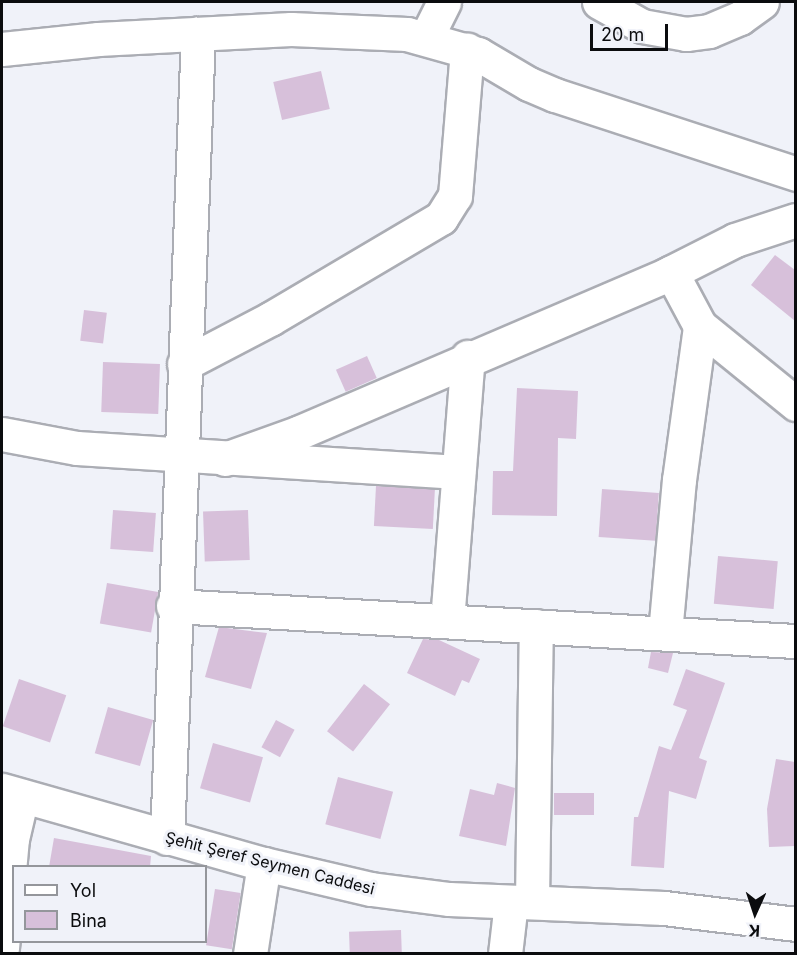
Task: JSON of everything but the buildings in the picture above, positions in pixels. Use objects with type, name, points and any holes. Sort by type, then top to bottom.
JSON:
[{"type":"street","points":[[426,38],[444,2]]},
{"type":"street","points":[[599,2],[642,26],[686,34],[709,31],[740,18],[762,2]]},
{"type":"street","points":[[2,49],[198,34],[362,30],[426,38],[467,50],[555,95],[795,174]]},
{"type":"street","points":[[166,838],[173,606],[198,34]]},
{"type":"street","points":[[184,364],[270,319],[441,218],[455,196],[467,50]]},
{"type":"street","points":[[225,459],[300,432],[468,357],[671,273],[735,240],[795,220]]},
{"type":"street","points":[[671,273],[700,326],[795,404]]},
{"type":"street","points":[[665,633],[679,480],[700,326]]},
{"type":"street","points":[[447,621],[468,357]]},
{"type":"street","points":[[2,434],[49,445],[181,456],[458,472]]},
{"type":"street","points":[[173,606],[795,641]]},
{"type":"street","points":[[506,954],[521,902],[536,626]]},
{"type":"street","points":[[2,948],[7,839],[12,793]]},
{"type":"street","name":"Şehit Şeref Seymen Caddesi","points":[[12,793],[166,838],[371,889],[521,902],[664,908],[795,924]]},
{"type":"street","points":[[250,954],[264,864]]}]
